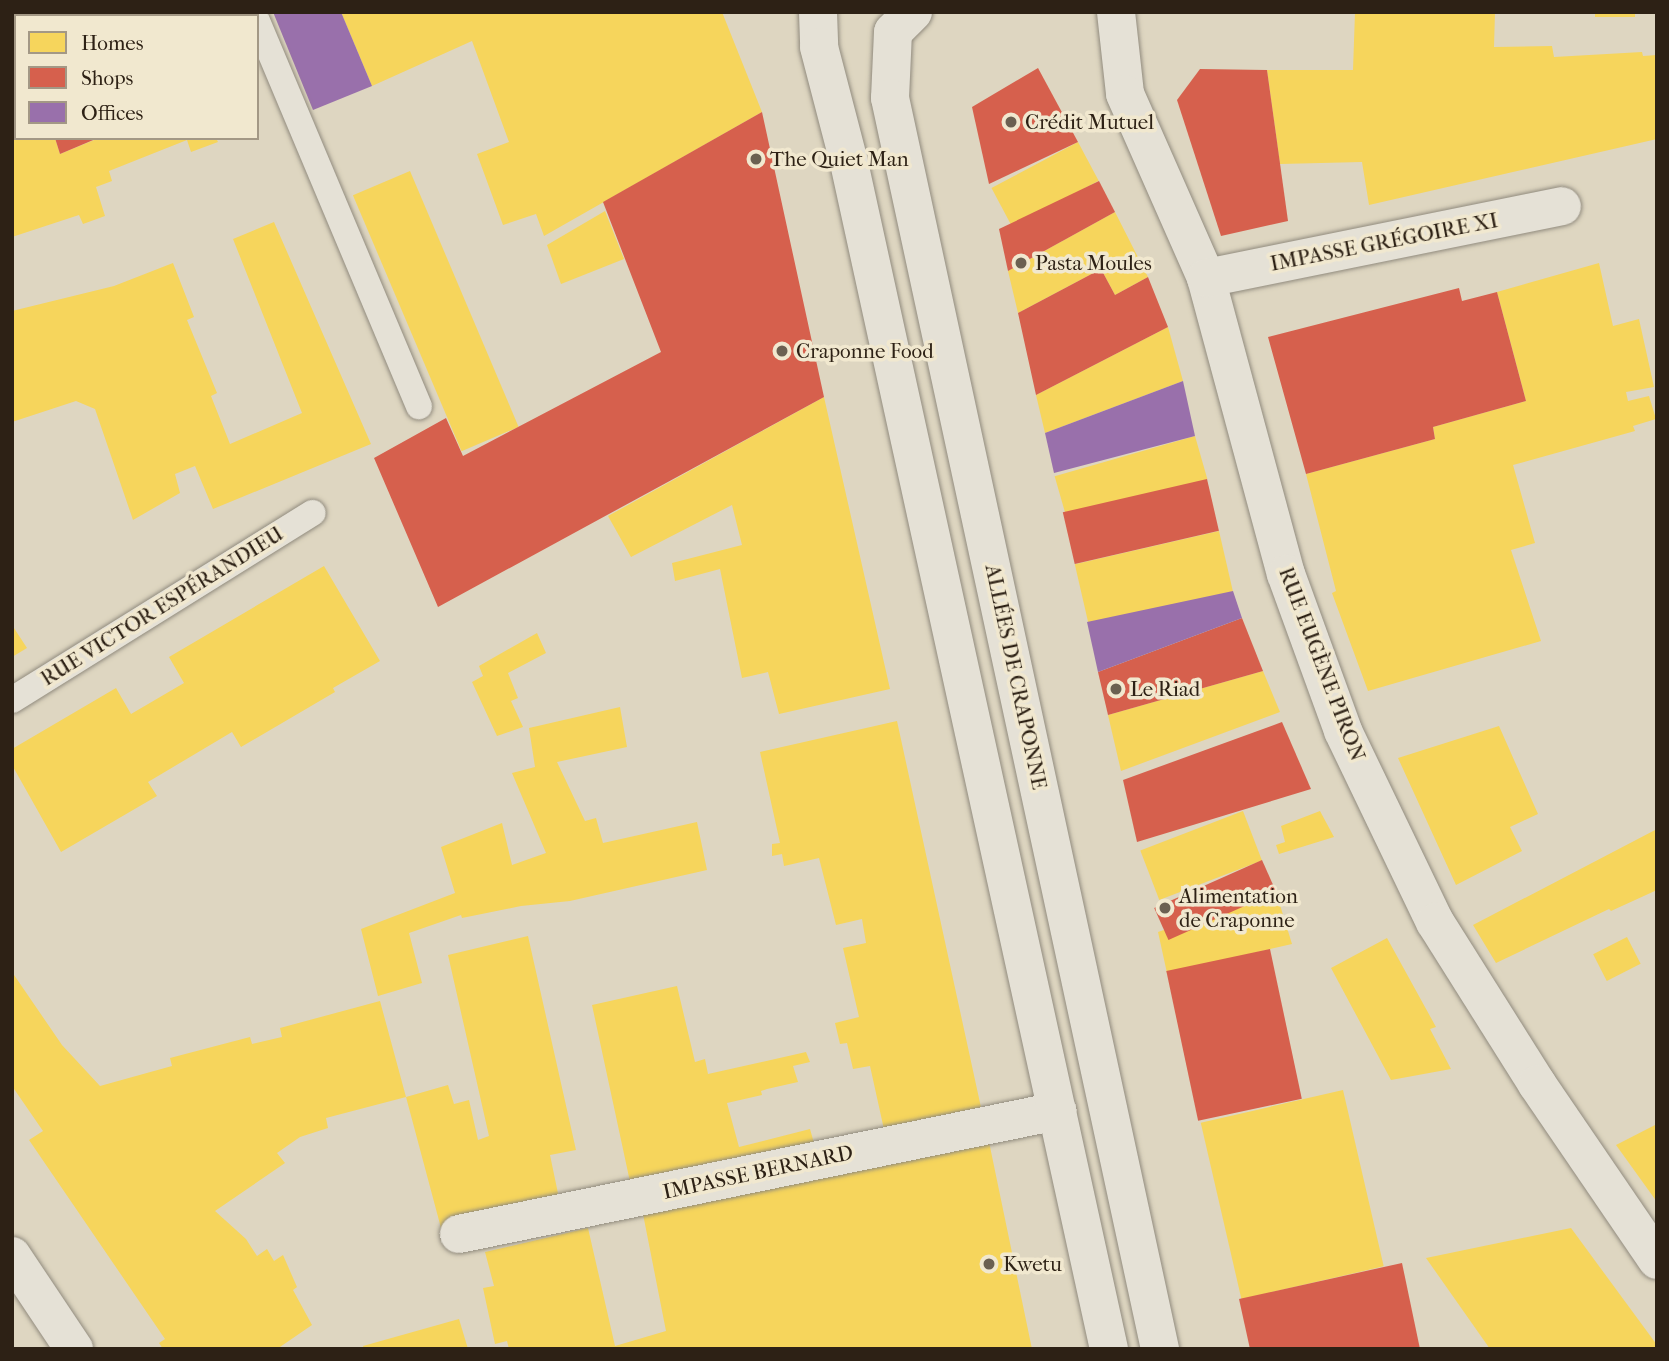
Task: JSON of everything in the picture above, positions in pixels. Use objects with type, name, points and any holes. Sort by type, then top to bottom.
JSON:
[{"type":"main road","points":[[818,12],[819,47],[848,158],[1110,1349]]},
{"type":"main road","name":"ALLÉES DE CRAPONNE","points":[[913,12],[893,32],[890,98],[1160,1349]]},
{"type":"main road","name":"RUE EUGÈNE PIRON","points":[[1116,12],[1125,94],[1206,278],[1286,574],[1343,731],[1435,922],[1537,1084],[1657,1260]]},
{"type":"main road","name":"IMPASSE GRÉGOIRE XI","points":[[1206,278],[1562,206]]},
{"type":"main road","name":"IMPASSE BERNARD","points":[[460,1234],[1057,1111]]},
{"type":"main road","points":[[12,1256],[74,1349]]},
{"type":"lane","points":[[259,26],[419,406]]},
{"type":"lane","name":"RUE VICTOR ESPÉRANDIEU","points":[[12,700],[312,513]]},
{"type":"building: Homes","points":[[341,12],[722,12],[762,112],[544,236],[536,214],[503,225],[477,154],[509,142],[472,41],[372,86]]},
{"type":"building: Homes","points":[[1355,12],[1495,12],[1494,47],[1552,46],[1554,57],[1642,52],[1643,56],[1657,55],[1657,139],[1369,205],[1362,162],[1280,164],[1267,70],[1353,70]]},
{"type":"building: Homes","points":[[1595,12],[1635,12],[1635,17],[1595,17]]},
{"type":"building: Homes","points":[[12,41],[14,140],[56,140],[60,154],[94,140],[187,140],[109,171],[112,181],[96,187],[105,216],[83,224],[79,215],[12,237]]},
{"type":"building: Homes","points":[[187,140],[218,142],[191,152]]},
{"type":"building: Homes","points":[[1078,142],[1099,181],[1012,227],[991,188]]},
{"type":"building: Homes","points":[[410,171],[519,427],[462,451],[353,195]]},
{"type":"building: Homes","points":[[605,211],[624,259],[561,284],[547,245]]},
{"type":"building: Homes","points":[[1115,212],[1148,277],[1115,295],[1101,269],[1018,313],[1008,271]]},
{"type":"building: Homes","points":[[274,222],[371,444],[213,509],[195,466],[175,474],[180,493],[133,520],[95,409],[76,401],[12,422],[12,311],[114,286],[173,263],[194,317],[187,320],[217,393],[211,396],[230,444],[302,413],[233,239]]},
{"type":"building: Homes","points":[[1599,263],[1613,326],[1639,319],[1654,387],[1626,392],[1628,401],[1649,396],[1656,419],[1633,426],[1635,431],[1513,465],[1535,543],[1511,550],[1541,641],[1368,691],[1332,593],[1336,591],[1306,474],[1435,439],[1433,427],[1526,401],[1497,292]]},
{"type":"building: Homes","points":[[1168,327],[1183,381],[1045,433],[1036,395]]},
{"type":"building: Homes","points":[[824,397],[890,689],[779,714],[768,672],[742,678],[720,569],[675,581],[672,563],[742,545],[732,505],[631,557],[608,516]]},
{"type":"building: Homes","points":[[1195,436],[1207,479],[1067,519],[1055,476]]},
{"type":"building: Homes","points":[[1219,531],[1233,591],[1089,625],[1075,564]]},
{"type":"building: Homes","points":[[324,566],[380,661],[333,688],[335,692],[241,747],[232,732],[148,782],[157,796],[61,852],[12,765],[12,749],[116,688],[131,714],[184,683],[169,657]]},
{"type":"building: Homes","points":[[12,625],[27,648],[12,657]]},
{"type":"building: Homes","points":[[537,633],[546,653],[508,673],[518,698],[511,701],[523,727],[497,736],[472,682],[483,676],[479,666]]},
{"type":"building: Homes","points":[[1263,671],[1280,712],[1121,771],[1108,715]]},
{"type":"building: Homes","points":[[620,707],[627,747],[557,762],[585,821],[596,818],[603,843],[697,822],[707,870],[570,901],[521,906],[462,918],[461,915],[409,933],[422,983],[378,996],[361,929],[455,893],[441,847],[502,823],[512,865],[546,853],[512,773],[535,767],[529,728]]},
{"type":"building: Homes","points":[[897,721],[982,1112],[885,1134],[870,1066],[853,1069],[847,1043],[840,1044],[835,1023],[859,1017],[843,948],[866,943],[862,919],[836,925],[819,858],[784,866],[782,854],[772,856],[772,844],[780,843],[760,752]]},
{"type":"building: Homes","points":[[1499,726],[1538,814],[1510,827],[1522,851],[1456,885],[1398,758]]},
{"type":"building: Homes","points":[[1243,811],[1262,860],[1159,900],[1140,850]]},
{"type":"building: Homes","points":[[1320,811],[1334,837],[1279,854],[1276,845],[1285,842],[1281,826]]},
{"type":"building: Homes","points":[[1657,829],[1657,890],[1611,911],[1609,909],[1496,963],[1473,925]]},
{"type":"building: Homes","points":[[1276,892],[1292,944],[1167,973],[1158,932]]},
{"type":"building: Homes","points":[[528,936],[576,1150],[550,1155],[560,1203],[441,1228],[406,1097],[448,1085],[454,1104],[469,1100],[478,1140],[489,1136],[448,955]]},
{"type":"building: Homes","points":[[1627,937],[1641,964],[1607,981],[1593,954]]},
{"type":"building: Homes","points":[[1387,938],[1436,1027],[1430,1029],[1451,1069],[1391,1080],[1331,968]]},
{"type":"building: Homes","points":[[12,972],[62,1045],[100,1086],[172,1066],[170,1058],[250,1037],[252,1044],[282,1037],[280,1028],[380,1001],[406,1097],[326,1118],[328,1128],[300,1137],[277,1153],[285,1163],[215,1211],[246,1239],[257,1256],[267,1249],[274,1261],[283,1255],[297,1287],[293,1290],[312,1325],[277,1349],[163,1349],[159,1343],[165,1339],[29,1140],[43,1131],[12,1086]]},
{"type":"building: Homes","points":[[677,986],[695,1062],[705,1059],[708,1074],[806,1052],[810,1062],[793,1066],[798,1082],[761,1091],[762,1095],[727,1103],[739,1147],[810,1129],[816,1150],[632,1191],[592,1005]]},
{"type":"building: Homes","points":[[1343,1090],[1384,1266],[1241,1299],[1201,1123]]},
{"type":"building: Homes","points":[[1657,1124],[1657,1202],[1616,1145]]},
{"type":"building: Homes","points":[[988,1137],[1032,1349],[509,1349],[507,1341],[495,1344],[483,1288],[494,1286],[485,1252],[588,1228],[615,1346],[666,1331],[643,1214]]},
{"type":"building: Homes","points":[[1571,1228],[1657,1345],[1657,1349],[1490,1349],[1426,1258]]},
{"type":"building: Homes","points":[[459,1319],[468,1349],[364,1349],[363,1346]]},
{"type":"building: Shops","points":[[1038,68],[1078,142],[989,184],[972,107]]},
{"type":"building: Shops","points":[[1200,69],[1267,70],[1288,221],[1221,236],[1177,100]]},
{"type":"building: Shops","points":[[762,112],[824,397],[438,607],[374,458],[446,418],[463,456],[661,352],[603,202]]},
{"type":"building: Shops","points":[[56,140],[93,140],[60,154]]},
{"type":"building: Shops","points":[[1099,181],[1115,212],[1008,271],[999,229]]},
{"type":"building: Shops","points":[[1101,269],[1115,295],[1148,277],[1168,327],[1036,395],[1018,313]]},
{"type":"building: Shops","points":[[1459,288],[1462,301],[1497,292],[1526,401],[1433,427],[1435,439],[1306,474],[1268,337]]},
{"type":"building: Shops","points":[[1207,479],[1219,531],[1075,564],[1063,512]]},
{"type":"building: Shops","points":[[1242,618],[1263,671],[1108,715],[1098,672]]},
{"type":"building: Shops","points":[[1282,722],[1311,789],[1137,842],[1123,780]]},
{"type":"building: Shops","points":[[1262,860],[1276,892],[1168,940],[1154,908]]},
{"type":"building: Shops","points":[[1270,949],[1302,1099],[1198,1121],[1166,971]]},
{"type":"building: Shops","points":[[1402,1263],[1420,1349],[1250,1349],[1239,1299]]},
{"type":"building: Offices","points":[[273,12],[341,12],[372,86],[313,110]]},
{"type":"building: Offices","points":[[1183,381],[1195,436],[1054,473],[1045,433]]},
{"type":"building: Offices","points":[[1233,591],[1242,618],[1098,672],[1087,622]]},
{"type":"place","name":"Crédit Mutuel","points":[[1011,122]]},
{"type":"place","name":"The Quiet Man","points":[[756,159]]},
{"type":"place","name":"Pasta Moules","points":[[1021,263]]},
{"type":"place","name":"Craponne Food","points":[[782,351]]},
{"type":"place","name":"Le Riad","points":[[1116,689]]},
{"type":"place","name":"Alimentation de Craponne","points":[[1165,908]]},
{"type":"place","name":"Kwetu","points":[[989,1264]]}]
